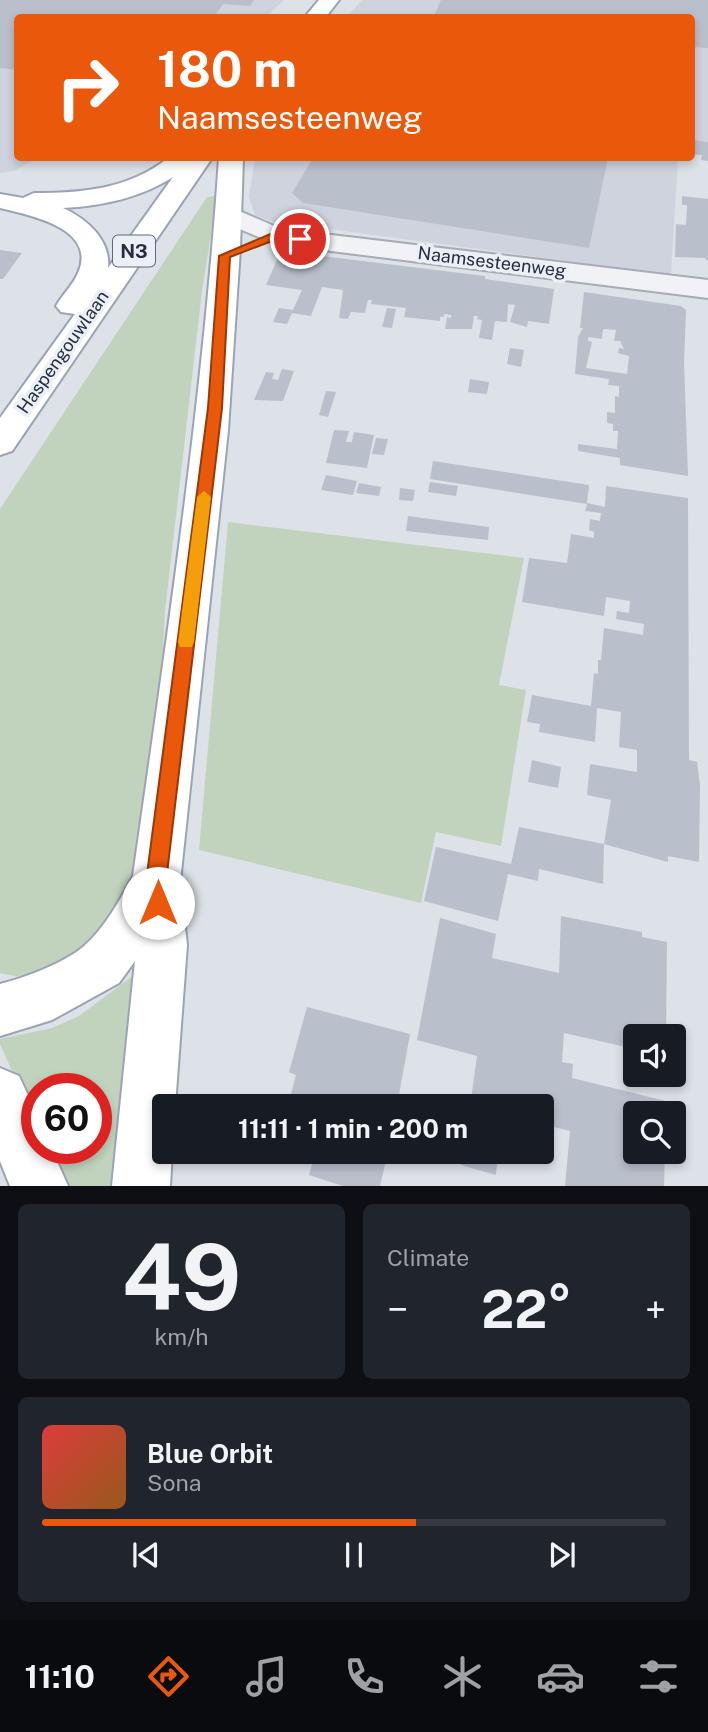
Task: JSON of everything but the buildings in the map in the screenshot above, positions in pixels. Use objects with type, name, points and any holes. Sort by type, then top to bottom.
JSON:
[{"type":"main road","points":[[318,14],[330,0]]},
{"type":"main road","points":[[1,201],[77,201],[111,196],[167,172],[180,161]]},
{"type":"main road","name":"Haspengouwlaan","points":[[0,443],[198,161]]},
{"type":"main road","points":[[141,1186],[162,945],[156,882],[215,408],[230,215],[231,161]]},
{"type":"main road","points":[[1,201],[56,214],[75,223],[87,237],[95,255],[92,273],[73,301],[65,319],[68,345]]},
{"type":"main road","points":[[0,1010],[34,1002],[102,965],[134,923],[156,882]]},
{"type":"main road","points":[[0,1095],[39,1186]]},
{"type":"street","name":"Naamsesteenweg","points":[[230,215],[275,236],[708,289]]},
{"type":"street","name":"Naamsesteenweg","points":[[225,256],[275,236]]},
{"type":"shaded area","points":[[0,0],[284,0],[269,14],[14,14],[14,161],[32,161],[14,171],[0,173]]},
{"type":"shaded area","points":[[362,0],[708,0],[708,143],[695,141],[695,14],[350,14]]},
{"type":"shaded area","points":[[255,161],[678,161],[671,275],[270,221],[255,215],[249,197]]},
{"type":"green space","points":[[217,196],[202,291],[165,611],[153,837],[119,910],[84,950],[44,974],[20,977],[0,973],[0,509],[207,197]]},
{"type":"green space","points":[[228,522],[524,558],[499,685],[526,690],[501,846],[436,832],[421,903],[199,850]]},
{"type":"green space","points":[[138,972],[123,1186],[63,1186],[53,1164],[112,1164],[112,1073],[21,1073],[21,1091],[0,1044],[0,1039],[52,1028],[79,1016]]},
{"type":"slow traffic","points":[[186,642],[204,497]]},
{"type":"route","points":[[158,903],[156,882],[215,408],[225,256],[275,236],[300,239]]}]
